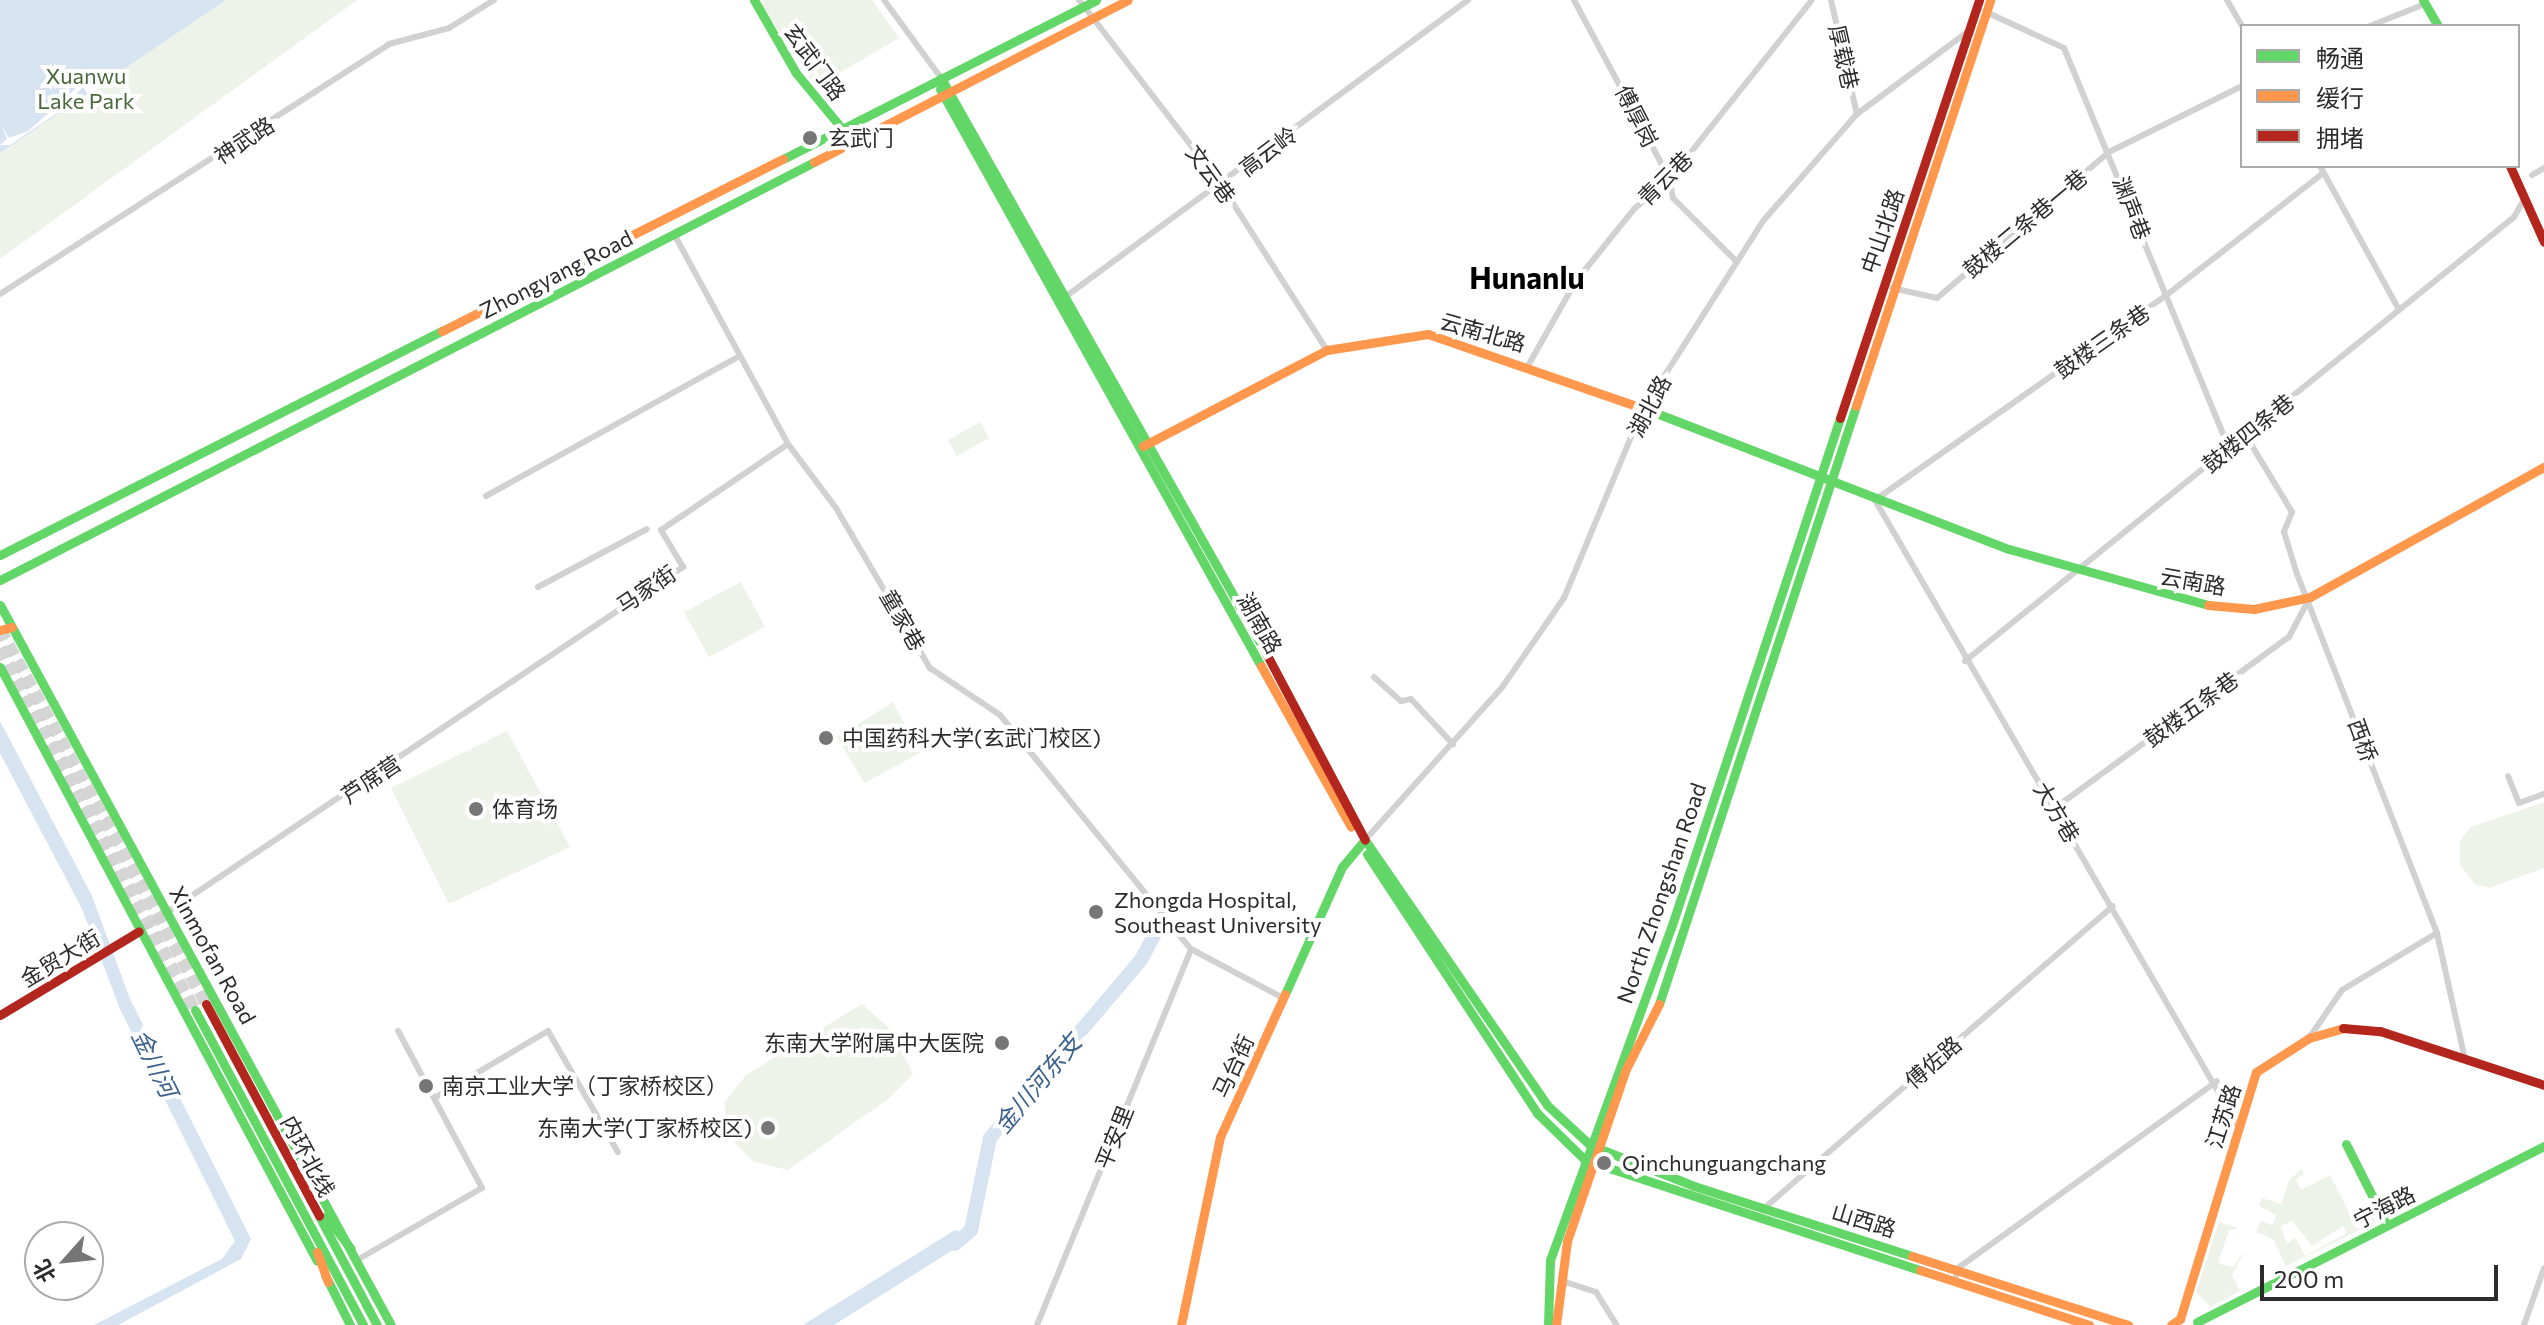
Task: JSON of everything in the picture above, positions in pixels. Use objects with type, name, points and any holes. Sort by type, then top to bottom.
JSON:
[{"type":"main road","name":"玄武门路","points":[[754,0],[796,73],[853,142]]},
{"type":"main road","name":"Zhongyang Road","points":[[0,555],[938,79],[1080,3],[1096,0]]},
{"type":"main road","name":"Zhongyang Road","points":[[0,580],[1128,0]]},
{"type":"main road","name":"中山北路","points":[[1826,476],[1979,0]]},
{"type":"main road","points":[[1826,476],[1990,0]]},
{"type":"main road","points":[[2424,2],[2437,24]]},
{"type":"main road","name":"湖南路","points":[[938,79],[1065,297],[1143,446]]},
{"type":"main road","name":"湖南路","points":[[947,94],[1363,842],[1537,1113],[1589,1162]]},
{"type":"main road","points":[[2511,168],[2544,242]]},
{"type":"main road","name":"云南北路","points":[[1143,446],[1327,350],[1428,334],[1529,364],[1642,411],[1826,476]]},
{"type":"main road","name":"云南路","points":[[1826,476],[1875,500],[2072,570],[2182,602],[2254,609],[2310,597],[2511,480],[2544,467]]},
{"type":"main road","name":"North Zhongshan Road","points":[[1556,1325],[1562,1281],[1561,1263],[1589,1162],[1826,476]]},
{"type":"main road","name":"North Zhongshan Road","points":[[1594,1147],[1626,1069],[1656,1012],[1826,476]]},
{"type":"main road","name":"Xinmofan Road","points":[[0,605],[391,1325]]},
{"type":"main road","points":[[0,630],[12,627]]},
{"type":"main road","points":[[0,667],[350,1325]]},
{"type":"main road","name":"湖南路","points":[[1363,842],[1547,1105],[1594,1147]]},
{"type":"main road","name":"马台街","points":[[1181,1325],[1220,1137],[1342,867],[1363,842]]},
{"type":"main road","name":"金贸大街","points":[[0,1015],[139,931]]},
{"type":"main road","name":"内环北线","points":[[206,1004],[377,1325]]},
{"type":"main road","name":"内环北线","points":[[195,1010],[363,1325]]},
{"type":"main road","name":"江苏路","points":[[2180,1319],[2256,1072],[2309,1038],[2359,1028],[2464,1055],[2544,1085]]},
{"type":"main road","points":[[2346,1144],[2387,1225]]},
{"type":"main road","name":"宁海路","points":[[2199,1324],[2544,1146]]},
{"type":"main road","name":"山西路","points":[[1594,1147],[1763,1209],[1958,1268],[2128,1325]]},
{"type":"main road","name":"North Zhongshan Road","points":[[1548,1325],[1550,1260],[1589,1162]]},
{"type":"main road","name":"山西路","points":[[1589,1162],[1753,1218],[2089,1325]]},
{"type":"main road","points":[[305,1190],[351,1249]]},
{"type":"main road","points":[[295,1197],[328,1282]]},
{"type":"main road","points":[[2171,1325],[2180,1319],[2199,1324]]},
{"type":"street","name":"神武路","points":[[0,294],[389,44],[449,28],[494,0]]},
{"type":"street","points":[[884,0],[938,79]]},
{"type":"street","name":"高云岭","points":[[1065,297],[1222,186],[1468,0]]},
{"type":"street","name":"傅厚岗","points":[[1574,0],[1687,215],[1736,261]]},
{"type":"street","name":"青云巷","points":[[1529,364],[1576,281],[1634,209],[1668,181],[1812,0]]},
{"type":"street","name":"厚载巷","points":[[1831,0],[1857,114]]},
{"type":"street","name":"湖北路","points":[[1363,842],[1453,744],[1564,598],[1642,411],[1763,221],[1857,114],[1969,31],[1997,0]]},
{"type":"street","points":[[2227,0],[2241,24]]},
{"type":"street","points":[[2374,24],[2424,2]]},
{"type":"street","name":"文云巷","points":[[1080,3],[1222,186],[1327,350]]},
{"type":"street","name":"渊声巷","points":[[1986,12],[2064,48],[2229,449]]},
{"type":"street","name":"鼓楼二条巷一巷","points":[[1891,288],[1937,298],[2109,152],[2240,87]]},
{"type":"street","points":[[2532,175],[2544,168]]},
{"type":"street","points":[[2321,169],[2398,308]]},
{"type":"street","name":"鼓楼三条巷","points":[[1875,500],[2164,297],[2321,169]]},
{"type":"street","name":"鼓楼四条巷","points":[[1965,661],[2072,570],[2246,436],[2398,308],[2514,217],[2525,198]]},
{"type":"street","name":"童家巷","points":[[674,234],[788,444],[836,508],[930,668],[1000,715],[1191,949],[1283,998]]},
{"type":"street","points":[[486,496],[740,356]]},
{"type":"street","name":"西桥","points":[[2246,436],[2292,512],[2284,532],[2437,933],[2464,1055]]},
{"type":"street","name":"马家街","points":[[568,640],[683,567],[661,530],[788,444]]},
{"type":"street","name":"大方巷","points":[[1875,500],[1965,661],[2217,1081],[2238,1126]]},
{"type":"street","points":[[538,587],[647,529]]},
{"type":"street","name":"鼓楼五条巷","points":[[2055,808],[2289,637],[2310,597]]},
{"type":"street","name":"芦席营","points":[[139,931],[568,640]]},
{"type":"street","points":[[1374,677],[1401,701],[1411,699],[1453,744]]},
{"type":"street","points":[[2508,776],[2519,803],[2544,794]]},
{"type":"street","name":"傅佐路","points":[[1753,1218],[2113,906]]},
{"type":"street","points":[[2309,1038],[2342,990],[2437,933]]},
{"type":"street","name":"平安里","points":[[1037,1325],[1191,949]]},
{"type":"street","points":[[357,1260],[482,1188],[398,1031]]},
{"type":"street","points":[[436,1097],[548,1031],[618,1152]]},
{"type":"street","points":[[1955,1280],[1958,1268],[2217,1081]]},
{"type":"street","points":[[2524,1325],[2544,1268]]},
{"type":"street","points":[[1562,1281],[1596,1292],[1617,1325]]},
{"type":"green space","name":"Xuanwu Lake Park","points":[[0,0],[357,0],[0,259]]},
{"type":"green space","points":[[758,0],[872,0],[899,38],[816,87]]},
{"type":"green space","points":[[980,422],[989,438],[957,456],[948,440]]},
{"type":"green space","points":[[741,582],[765,627],[709,657],[684,612]]},
{"type":"green space","points":[[893,702],[920,753],[864,783],[837,737]]},
{"type":"green space","name":"体育场","points":[[507,731],[570,847],[449,904],[391,788]]},
{"type":"green space","points":[[2544,802],[2544,868],[2489,888],[2475,884],[2460,865],[2460,841],[2471,827]]},
{"type":"green space","points":[[862,1004],[891,1030],[913,1074],[888,1099],[788,1170],[754,1162],[731,1139],[724,1103],[746,1075]]},
{"type":"green space","points":[[2302,1169],[2304,1174],[2296,1179],[2301,1190],[2330,1175],[2349,1212],[2363,1220],[2372,1215],[2376,1222],[2286,1266],[2273,1239],[2256,1232],[2261,1221],[2273,1225],[2276,1215],[2259,1206],[2262,1198],[2281,1204],[2289,1180]],"holes":[[[2292,1221],[2312,1246],[2343,1226],[2347,1233],[2305,1256],[2295,1237],[2288,1244],[2281,1226]]]},
{"type":"green space","points":[[2219,1222],[2239,1228],[2229,1230],[2218,1263],[2233,1267],[2245,1250],[2232,1275],[2240,1291],[2210,1307],[2196,1292]]},
{"type":"water","points":[[0,0],[226,0],[0,153]]},
{"type":"water","name":"金川河","points":[[0,721],[92,896],[130,999],[251,1239],[241,1259],[118,1325],[94,1325],[222,1259],[235,1241],[120,1009],[82,909],[0,753]]},
{"type":"water","points":[[955,1230],[975,1236],[834,1325],[803,1325]]},
{"type":"pier","points":[[109,73],[113,76],[87,93],[83,87],[60,111],[10,145],[0,145],[7,139],[2,126],[9,138],[28,131],[81,84]]},
{"type":"waterway","name":"金川河东支","points":[[955,1244],[971,1230],[990,1138],[1141,960],[1157,930]]},
{"type":"tunnel","points":[[0,629],[206,1004]]},
{"type":"tunnel","points":[[0,648],[195,1010]]},
{"type":"traffic: fast","points":[[754,0],[796,73],[853,142]]},
{"type":"traffic: fast","points":[[783,159],[1096,0]]},
{"type":"traffic: fast","points":[[2423,0],[2437,24]]},
{"type":"traffic: fast","points":[[941,78],[1267,655]]},
{"type":"traffic: fast","points":[[940,89],[1261,666]]},
{"type":"traffic: fast","points":[[0,580],[814,162]]},
{"type":"traffic: fast","points":[[0,555],[442,331]]},
{"type":"traffic: fast","points":[[1659,1004],[1856,406]]},
{"type":"traffic: fast","points":[[1656,413],[2009,549],[2208,605]]},
{"type":"traffic: fast","points":[[1548,1325],[1550,1260],[1671,928],[1840,418]]},
{"type":"traffic: fast","points":[[0,605],[391,1325]]},
{"type":"traffic: fast","points":[[0,667],[317,1261]]},
{"type":"traffic: fast","points":[[1365,840],[1547,1105],[1590,1145],[1694,1186],[1912,1256]]},
{"type":"traffic: fast","points":[[1285,994],[1342,867],[1365,840]]},
{"type":"traffic: fast","points":[[1367,854],[1537,1113],[1585,1160],[1920,1270]]},
{"type":"traffic: fast","points":[[195,1010],[363,1325]]},
{"type":"traffic: fast","points":[[2346,1144],[2387,1225]]},
{"type":"traffic: fast","points":[[2197,1322],[2544,1146]]},
{"type":"traffic: fast","points":[[319,1216],[377,1325]]},
{"type":"traffic: fast","points":[[326,1216],[351,1249]]},
{"type":"traffic: fast","points":[[325,1275],[350,1325]]},
{"type":"traffic: slow","points":[[814,162],[1128,0]]},
{"type":"traffic: slow","points":[[1856,406],[1990,0]]},
{"type":"traffic: slow","points":[[442,331],[783,159]]},
{"type":"traffic: slow","points":[[1143,446],[1327,350],[1428,334],[1656,413]]},
{"type":"traffic: slow","points":[[2208,605],[2254,609],[2310,597],[2544,467]]},
{"type":"traffic: slow","points":[[0,630],[12,627]]},
{"type":"traffic: slow","points":[[1261,666],[1351,827]]},
{"type":"traffic: slow","points":[[1181,1325],[1220,1137],[1285,994]]},
{"type":"traffic: slow","points":[[1556,1325],[1567,1241],[1626,1069],[1659,1004]]},
{"type":"traffic: slow","points":[[2171,1325],[2180,1319],[2256,1072],[2309,1038],[2343,1028]]},
{"type":"traffic: slow","points":[[317,1252],[328,1282]]},
{"type":"traffic: slow","points":[[1912,1256],[2128,1325]]},
{"type":"traffic: slow","points":[[1920,1270],[2089,1325]]},
{"type":"traffic: jam","points":[[1840,418],[1979,0]]},
{"type":"traffic: jam","points":[[2511,168],[2544,242]]},
{"type":"traffic: jam","points":[[1267,655],[1365,840]]},
{"type":"traffic: jam","points":[[0,1015],[139,931]]},
{"type":"traffic: jam","points":[[206,1004],[319,1216]]},
{"type":"traffic: jam","points":[[2343,1028],[2380,1031],[2544,1085]]},
{"type":"place","name":"玄武门","points":[[810,138]]},
{"type":"place","name":"中国药科大学(玄武门校区)","points":[[826,738]]},
{"type":"place","name":"体育场","points":[[476,809]]},
{"type":"place","name":"Zhongda Hospital, Southeast University","points":[[1096,912]]},
{"type":"place","name":"东南大学附属中大医院","points":[[1002,1043]]},
{"type":"place","name":"南京工业大学（丁家桥校区）","points":[[426,1086]]},
{"type":"place","name":"东南大学(丁家桥校区)","points":[[768,1128]]},
{"type":"place","name":"Qinchunguangchang","points":[[1604,1163]]},
{"type":"district","name":"Hunanlu","points":[[1527,277]]}]
